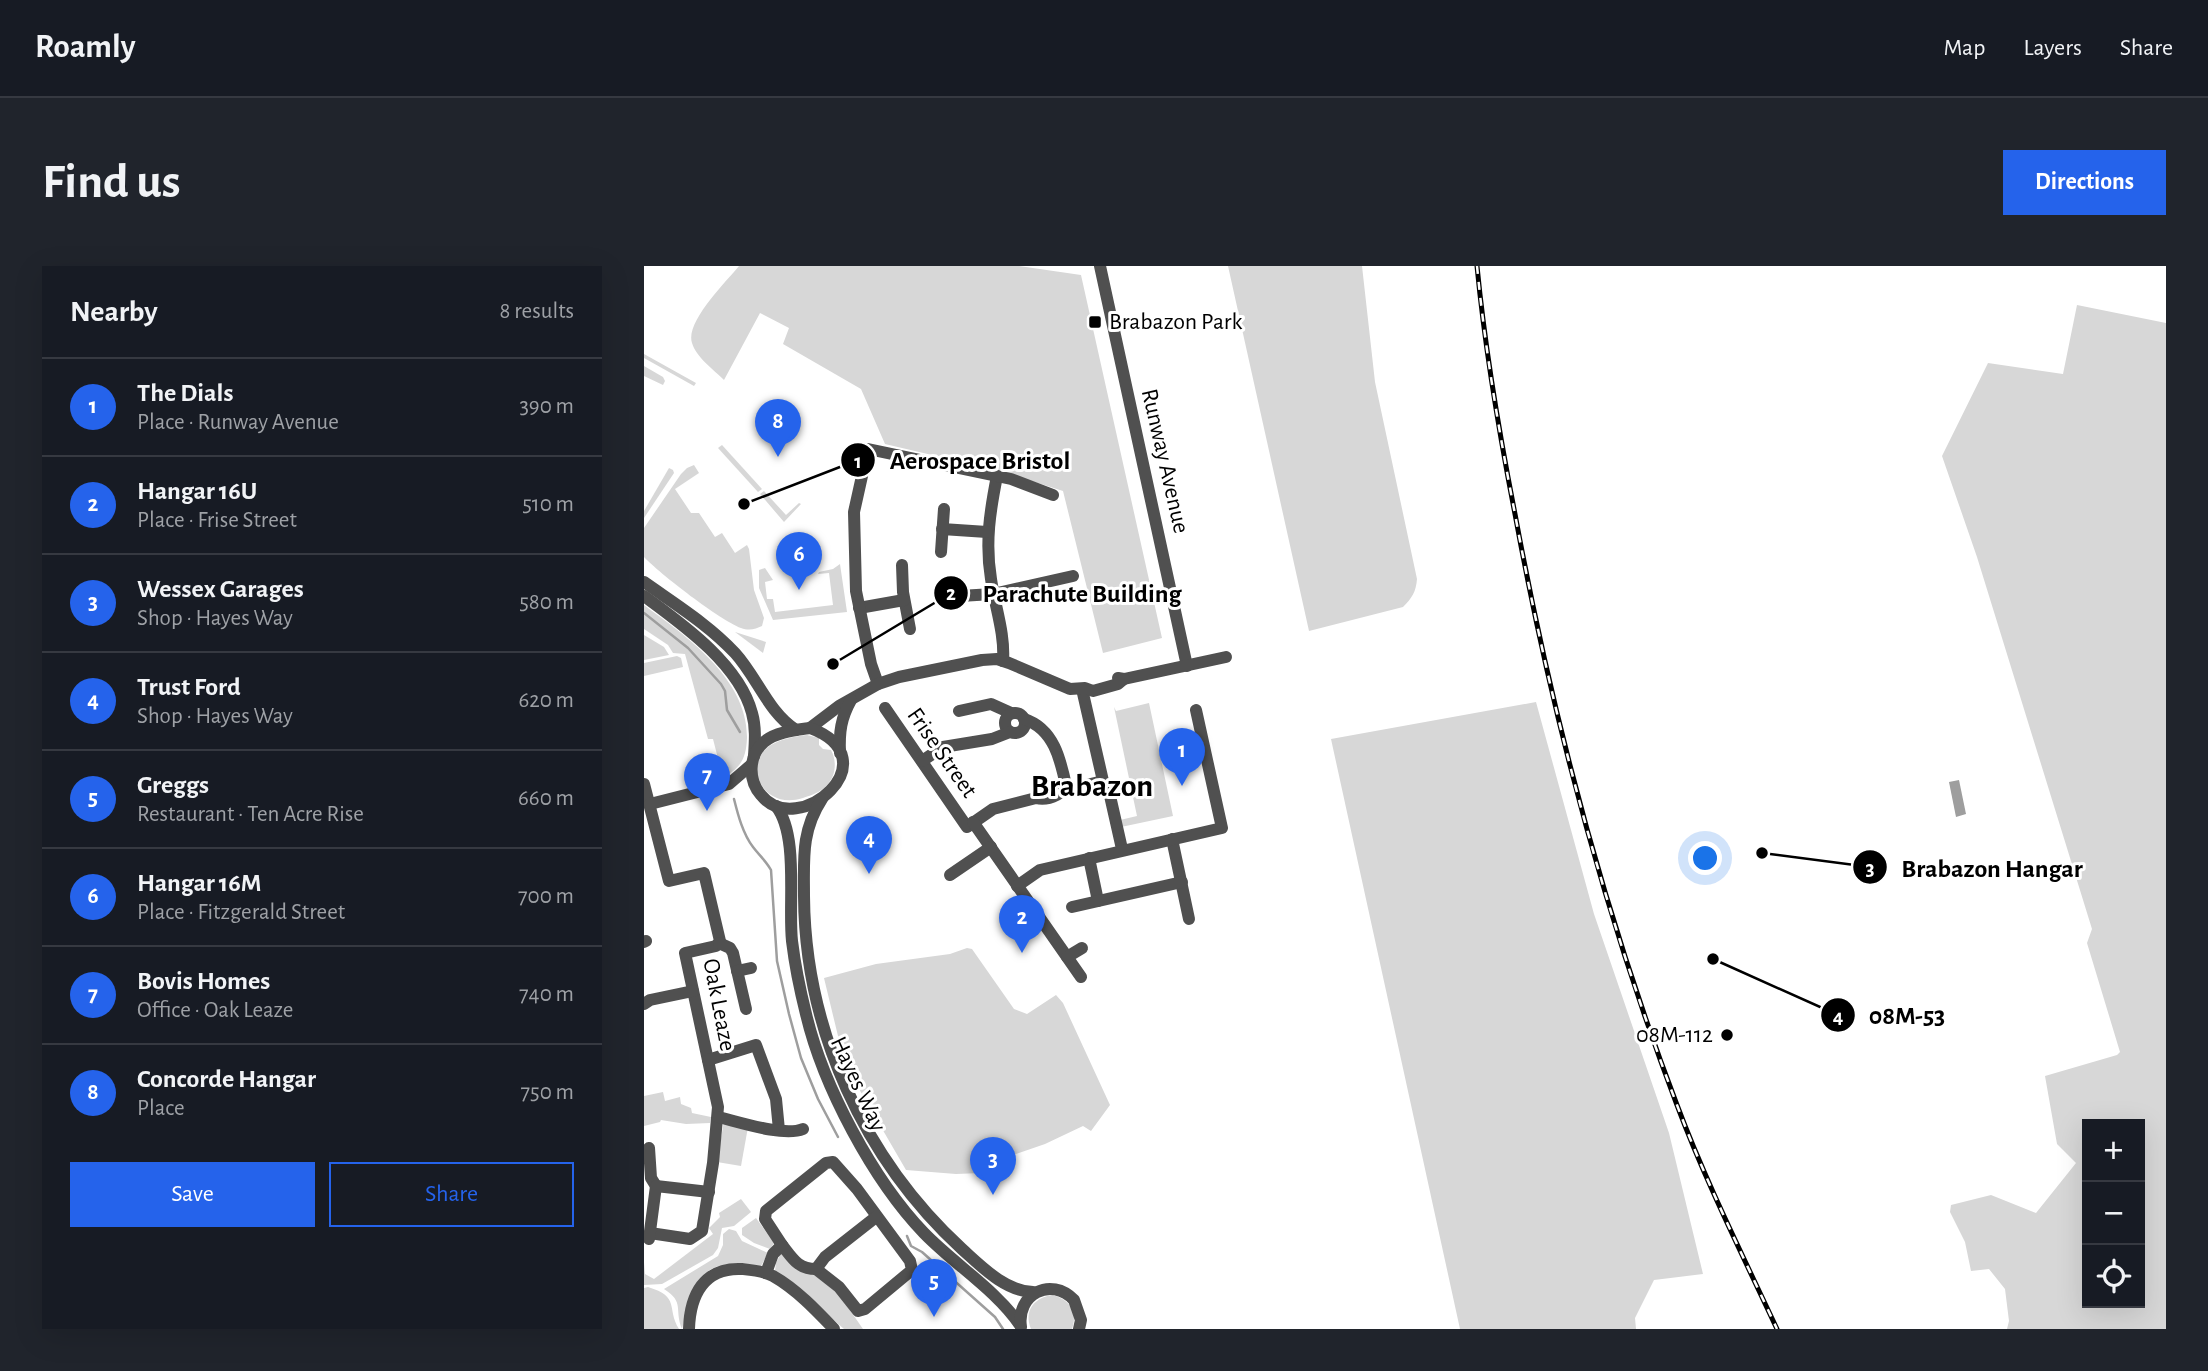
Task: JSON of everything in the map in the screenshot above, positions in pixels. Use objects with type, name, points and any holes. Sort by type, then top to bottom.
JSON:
[{"type":"street","name":"Runway Avenue","points":[[1100,266],[1187,666]]},
{"type":"street","points":[[878,684],[859,608],[854,512],[868,449],[997,476],[1053,495]]},
{"type":"street","points":[[997,476],[987,532],[993,594],[1004,646],[1003,661]]},
{"type":"street","points":[[942,552],[944,509]]},
{"type":"street","points":[[942,529],[987,532]]},
{"type":"street","points":[[902,565],[904,600],[910,629]]},
{"type":"street","points":[[960,596],[993,594],[1073,576]]},
{"type":"street","points":[[644,582],[702,624],[735,653],[778,715],[796,730]]},
{"type":"street","points":[[644,596],[701,641],[735,678],[747,697],[755,729],[751,775],[758,793]]},
{"type":"street","points":[[859,608],[904,600]]},
{"type":"street","points":[[729,784],[752,762],[764,742],[796,730],[810,728],[853,696],[899,677],[982,660],[1003,661],[1062,686],[1083,689],[1091,684],[1117,678],[1124,679],[1226,657]]},
{"type":"street","points":[[1083,689],[1103,781],[1108,787],[1122,849]]},
{"type":"street","points":[[840,754],[839,731],[853,696]]},
{"type":"street","points":[[959,711],[991,704],[1011,713],[1019,713],[1024,719],[1038,726],[1057,751],[1067,790]]},
{"type":"street","name":"Frise Street","points":[[885,708],[967,827],[973,822],[1081,977]]},
{"type":"street","points":[[1017,886],[1040,870],[1222,828],[1196,710]]},
{"type":"street","points":[[1010,732],[1004,724],[1011,713]]},
{"type":"street","points":[[922,761],[943,747],[1020,732],[1024,719]]},
{"type":"street","points":[[650,804],[729,784],[743,786],[758,793],[776,806],[799,807],[822,799],[832,792],[841,776],[842,760],[830,738],[810,728]]},
{"type":"street","points":[[973,822],[998,807],[1035,797],[1041,799],[1058,795],[1067,790],[1103,781]]},
{"type":"street","name":"Oak Leaze","points":[[644,784],[669,881],[704,873],[719,943],[713,947],[685,953],[718,1103],[709,1192],[702,1231],[696,1237],[690,1240],[650,1236],[656,1186]]},
{"type":"street","name":"Hayes Way","points":[[822,799],[808,822],[804,847],[808,959],[817,1004],[843,1082],[864,1126],[916,1202],[979,1264],[1012,1288],[1033,1293]]},
{"type":"street","name":"Hayes Way","points":[[776,806],[786,822],[789,844],[792,940],[797,973],[815,1048],[831,1087],[880,1176],[897,1199],[923,1231],[956,1264],[1009,1309],[1021,1327]]},
{"type":"street","points":[[1172,839],[1189,919]]},
{"type":"street","points":[[950,875],[991,847]]},
{"type":"street","points":[[1088,858],[1098,901]]},
{"type":"street","points":[[1072,907],[1182,882]]},
{"type":"street","points":[[719,943],[730,948],[746,1009]]},
{"type":"street","points":[[1067,957],[1082,948]]},
{"type":"street","points":[[737,971],[751,968]]},
{"type":"street","points":[[646,1001],[693,991]]},
{"type":"street","points":[[708,1060],[756,1045],[776,1099],[781,1134]]},
{"type":"street","points":[[718,1117],[781,1134],[803,1129]]},
{"type":"street","points":[[649,1148],[651,1178],[656,1186],[709,1192]]},
{"type":"street","points":[[833,1162],[857,1189],[912,1265],[909,1274],[865,1309],[858,1311],[829,1278],[816,1269],[805,1269],[798,1265],[782,1245],[764,1215],[826,1163],[833,1162]]},
{"type":"street","points":[[816,1269],[825,1257],[876,1217]]},
{"type":"street","points":[[766,1273],[774,1254],[782,1245]]},
{"type":"street","points":[[689,1329],[695,1296],[700,1287],[715,1273],[727,1269],[766,1273],[789,1287],[834,1329]]},
{"type":"street","points":[[1021,1327],[1021,1310],[1025,1301],[1042,1288],[1056,1289],[1070,1295],[1079,1309],[1080,1329]]},
{"type":"shaded area","points":[[739,266],[1019,266],[1081,275],[1162,638],[1103,653],[1063,491],[1000,471],[885,444],[861,389],[783,344],[789,328],[760,313],[724,380],[697,353],[691,334],[700,314]]},
{"type":"shaded area","points":[[1228,266],[1362,266],[1375,382],[1417,579],[1413,594],[1403,607],[1309,631]]},
{"type":"shaded area","points":[[2077,305],[2166,323],[2166,1329],[2007,1329],[2009,1321],[2005,1289],[1989,1269],[1971,1271],[1965,1242],[1950,1212],[1951,1205],[1991,1195],[2036,1213],[2076,1163],[2057,1144],[2045,1076],[2120,1052],[2087,943],[2092,929],[1977,557],[1942,456],[1988,363],[2063,374]]},
{"type":"shaded area","points":[[644,354],[696,383],[694,386],[644,358]]},
{"type":"shaded area","points":[[644,366],[663,377],[663,385],[644,376]]},
{"type":"shaded area","points":[[722,445],[762,489],[758,492],[718,448]]},
{"type":"shaded area","points":[[694,465],[699,473],[675,489],[691,513],[699,513],[715,537],[722,533],[735,553],[747,545],[754,590],[764,618],[760,627],[741,628],[719,616],[644,557],[644,528],[681,474]]},
{"type":"shaded area","points":[[669,468],[674,473],[644,518],[644,511]]},
{"type":"shaded area","points":[[764,491],[786,515],[801,504],[784,522],[760,494]]},
{"type":"shaded area","points":[[840,564],[847,612],[773,620],[759,588],[759,570],[765,568],[773,580],[765,582],[767,599],[773,599],[775,612],[833,605],[829,573],[818,574]]},
{"type":"shaded area","points":[[644,605],[712,661],[737,697],[745,717],[745,752],[738,766],[723,778],[713,739],[708,739],[685,654],[673,653],[668,645],[644,629]]},
{"type":"shaded area","points":[[735,632],[766,642],[763,653]]},
{"type":"shaded area","points":[[644,635],[664,647],[669,655],[644,660]]},
{"type":"shaded area","points":[[677,656],[681,658],[683,667],[644,676],[644,663]]},
{"type":"shaded area","points":[[1536,702],[1594,914],[1669,1133],[1703,1274],[1654,1280],[1635,1318],[1636,1329],[1460,1329],[1331,739]]},
{"type":"shaded area","points":[[1149,703],[1173,816],[1121,827],[1120,820],[1137,816],[1114,707],[1116,711]]},
{"type":"shaded area","points":[[807,735],[819,738],[819,745],[823,749],[831,750],[835,764],[834,773],[825,787],[810,796],[788,800],[776,798],[760,783],[758,762],[771,745]]},
{"type":"shaded area","points":[[1959,780],[1966,814],[1956,817],[1949,782]]},
{"type":"shaded area","points":[[972,949],[1014,1009],[1027,1014],[1056,995],[1063,1003],[1110,1105],[1091,1131],[1083,1126],[1045,1144],[1010,1156],[981,1173],[906,1170],[859,1089],[838,1036],[824,978],[876,964],[950,954]]},
{"type":"shaded area","points":[[663,1092],[665,1101],[680,1097],[681,1104],[691,1108],[692,1113],[711,1117],[710,1123],[686,1124],[661,1120],[644,1126],[644,1096]]},
{"type":"shaded area","points":[[724,1121],[748,1127],[741,1166],[717,1162]]},
{"type":"shaded area","points":[[741,1199],[751,1212],[734,1226],[722,1228],[718,1248],[713,1255],[662,1284],[644,1285],[644,1262],[645,1274],[654,1279],[713,1234],[709,1228],[720,1217],[719,1213]]},
{"type":"shaded area","points":[[756,1218],[774,1243],[770,1249],[742,1235],[742,1228]]},
{"type":"shaded area","points":[[729,1229],[736,1231],[742,1241],[768,1253],[761,1266],[723,1265],[705,1274],[692,1293],[682,1329],[677,1302],[664,1289],[718,1256],[723,1245],[723,1234]]},
{"type":"shaded area","points":[[781,1253],[795,1269],[814,1275],[838,1293],[863,1329],[844,1329],[806,1293],[775,1271]]},
{"type":"shaded area","points":[[648,1287],[669,1299],[679,1329],[644,1329],[644,1288]]},
{"type":"shaded area","points":[[1053,1295],[1064,1300],[1071,1308],[1074,1317],[1072,1329],[1031,1329],[1029,1316],[1032,1306],[1041,1298]]},
{"type":"waterway","points":[[644,613],[688,648],[721,684],[725,691],[727,710],[740,732]]},
{"type":"waterway","points":[[734,799],[746,836],[771,870],[777,961],[789,1014],[801,1058],[838,1137]]},
{"type":"waterway","points":[[907,1236],[911,1246],[922,1252],[995,1317],[1003,1329]]},
{"type":"railway","points":[[1477,266],[1503,452],[1530,589],[1563,739],[1603,887],[1651,1033],[1688,1133],[1777,1329]]},
{"type":"place","name":"Brabazon Park","points":[[1095,322]]},
{"type":"place","name":"Concorde Hangar","points":[[778,457]]},
{"type":"place","name":"Aerospace Bristol","points":[[744,504]]},
{"type":"place","name":"Hangar 16M","points":[[799,590]]},
{"type":"place","name":"Parachute Building","points":[[833,664]]},
{"type":"place","name":"The Dials","points":[[1182,786]]},
{"type":"place","name":"Bovis Homes","points":[[707,811]]},
{"type":"place","name":"Brabazon Hangar","points":[[1762,853]]},
{"type":"place","name":"Trust Ford","points":[[869,874]]},
{"type":"place","name":"Hangar 16U","points":[[1022,953]]},
{"type":"place","name":"08M-53","points":[[1713,959]]},
{"type":"place","name":"08M-112","points":[[1727,1035]]},
{"type":"place","name":"Wessex Garages","points":[[993,1195]]},
{"type":"place","name":"Greggs","points":[[934,1317]]},
{"type":"district","name":"Brabazon","points":[[1092,786]]}]
